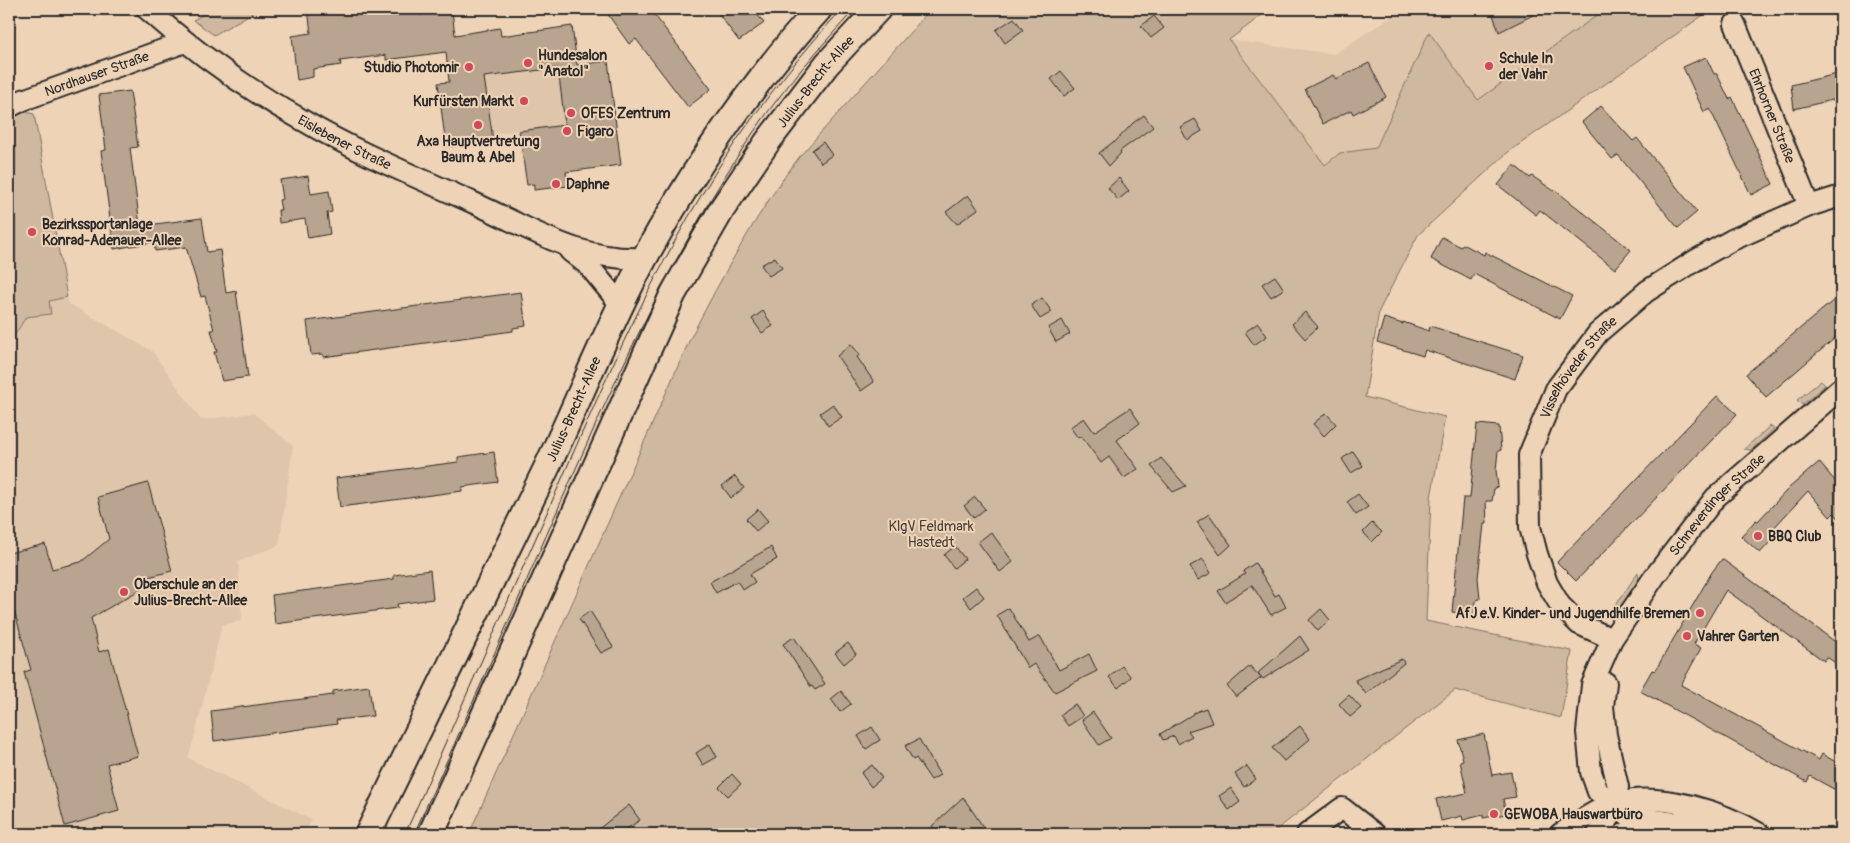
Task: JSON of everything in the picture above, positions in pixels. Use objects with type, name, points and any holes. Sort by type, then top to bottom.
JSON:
[{"type":"main road","name":"Julius-Brecht-Allee","points":[[368,834],[546,468],[621,305],[645,258],[689,182],[738,108],[797,33],[819,9]]},
{"type":"main road","name":"Julius-Brecht-Allee","points":[[431,834],[673,294],[722,208],[772,136],[827,64],[878,9]]},
{"type":"street","name":"Eislebener Straße","points":[[147,9],[185,42],[253,91],[305,122],[407,173],[560,244],[596,255],[623,259],[645,258]]},
{"type":"street","name":"Ehrhorner Straße","points":[[1735,24],[1809,206]]},
{"type":"street","name":"Nordhauser Straße","points":[[9,107],[23,100],[185,42]]},
{"type":"street","name":"Visselhöveder Straße","points":[[1612,639],[1579,624],[1560,605],[1547,583],[1530,527],[1529,455],[1556,389],[1598,333],[1647,291],[1732,240],[1809,206],[1841,196]]},
{"type":"street","name":"Eislebener Straße","points":[[560,244],[588,265],[621,305]]},
{"type":"street","name":"Schneverdinger Straße","points":[[1674,822],[1629,816],[1615,803],[1598,792],[1591,772],[1587,732],[1592,685],[1612,639],[1655,576],[1715,498],[1841,388]]},
{"type":"street","points":[[1560,834],[1594,813],[1615,803],[1650,798],[1682,804],[1733,820],[1758,834]]},
{"type":"street","points":[[1598,834],[1610,816],[1615,803]]},
{"type":"street","points":[[1307,834],[1342,808],[1375,834]]},
{"type":"street","points":[[1624,834],[1634,830],[1674,822],[1717,824],[1758,834]]},
{"type":"shaded area","points":[[1403,9],[1606,9],[1478,101],[1429,33],[1376,148],[1340,153],[1325,165],[1229,40],[1334,54]]},
{"type":"shaded area","name":"Kurfürsten Markt","points":[[558,68],[565,125],[492,134],[484,77]]},
{"type":"shaded area","name":"Oberschule an der Julius-Brecht-Allee","points":[[67,297],[68,303],[152,351],[201,420],[253,413],[293,446],[279,545],[238,562],[242,621],[222,625],[188,758],[312,820],[304,834],[9,834],[9,344],[26,317],[51,314],[48,301]]},
{"type":"green space","points":[[213,9],[259,9],[214,35],[193,20]]},
{"type":"green space","name":"KlgV Feldmark Hastedt","points":[[931,9],[1270,9],[1229,40],[1325,165],[1340,153],[1376,148],[1429,32],[1478,100],[1606,9],[1712,9],[1507,153],[1418,235],[1379,311],[1365,397],[1445,417],[1431,498],[1426,621],[1572,651],[1561,718],[1455,690],[1271,834],[469,834],[691,337],[728,267],[769,199],[800,156]]},
{"type":"green space","name":"Bezirkssportanlage Konrad-Adenauer-Allee","points":[[9,108],[34,114],[67,297],[49,301],[51,314],[26,317],[9,344]]},
{"type":"green space","points":[[1821,381],[1825,385],[1802,405],[1797,400]]},
{"type":"green space","points":[[1770,426],[1774,429],[1751,450],[1744,449]]},
{"type":"green space","points":[[1638,572],[1639,580],[1617,611],[1610,618],[1608,617]]},
{"type":"building","points":[[308,9],[420,9],[420,15],[452,11],[455,35],[500,28],[501,36],[572,26],[577,65],[608,61],[621,165],[566,172],[568,186],[534,190],[534,184],[527,185],[519,131],[565,125],[558,68],[484,77],[493,140],[448,147],[447,139],[445,139],[438,83],[449,82],[446,52],[386,60],[386,55],[340,61],[341,65],[313,69],[313,77],[297,80],[292,36],[311,33]]},
{"type":"building","points":[[604,9],[650,9],[711,89],[688,107],[636,39],[629,44]]},
{"type":"building","points":[[715,9],[753,9],[764,23],[739,41]]},
{"type":"building","points":[[1491,9],[1545,9],[1499,32]]},
{"type":"building","points":[[1154,16],[1164,28],[1151,38],[1141,26]]},
{"type":"building","points":[[1014,18],[1023,30],[1005,43],[996,30]]},
{"type":"building","points":[[1706,57],[1729,99],[1732,97],[1773,184],[1751,195],[1710,109],[1704,112],[1683,67]]},
{"type":"building","points":[[1369,63],[1386,97],[1353,114],[1351,110],[1323,124],[1305,89],[1333,75],[1336,79]]},
{"type":"building","points":[[1061,71],[1075,88],[1064,96],[1051,79]]},
{"type":"building","points":[[1841,73],[1841,98],[1794,109],[1791,85]]},
{"type":"building","points":[[130,91],[138,147],[130,148],[140,226],[202,218],[207,252],[220,250],[226,293],[236,291],[248,377],[222,381],[214,352],[217,352],[211,330],[214,330],[205,296],[201,297],[186,247],[155,251],[154,242],[114,249],[101,151],[106,150],[99,95]]},
{"type":"building","points":[[1601,106],[1633,141],[1637,138],[1697,212],[1678,228],[1618,155],[1612,159],[1582,122]]},
{"type":"building","points":[[1144,115],[1153,127],[1120,151],[1121,153],[1109,166],[1099,153],[1114,143],[1133,123]]},
{"type":"building","points":[[1195,119],[1202,131],[1187,140],[1180,127]]},
{"type":"building","points":[[823,142],[832,155],[821,163],[812,150]]},
{"type":"building","points":[[1514,165],[1530,178],[1532,176],[1555,190],[1631,250],[1615,269],[1540,210],[1536,215],[1498,185]]},
{"type":"building","points":[[308,176],[311,194],[329,191],[332,212],[327,213],[330,234],[308,238],[305,219],[279,223],[278,210],[281,210],[279,200],[283,199],[280,180]]},
{"type":"building","points":[[1119,178],[1129,191],[1118,200],[1108,188]]},
{"type":"building","points":[[968,195],[978,209],[957,224],[946,212]]},
{"type":"building","points":[[1442,237],[1461,247],[1463,244],[1484,255],[1485,252],[1572,296],[1560,319],[1474,274],[1471,280],[1431,259]]},
{"type":"building","points":[[775,257],[782,268],[769,276],[761,265]]},
{"type":"building","points":[[1275,276],[1284,289],[1271,297],[1262,284]]},
{"type":"building","points":[[521,292],[526,326],[513,328],[513,331],[323,357],[323,354],[311,355],[307,321]]},
{"type":"building","points":[[1841,294],[1841,333],[1766,397],[1746,374]]},
{"type":"building","points":[[1042,298],[1052,312],[1040,319],[1031,305]]},
{"type":"building","points":[[763,311],[773,326],[762,333],[752,319]]},
{"type":"building","points":[[1305,312],[1318,327],[1305,339],[1292,324]]},
{"type":"building","points":[[1384,318],[1429,331],[1430,326],[1523,355],[1515,379],[1425,350],[1423,356],[1377,342]]},
{"type":"building","points":[[1062,320],[1070,334],[1056,342],[1048,328]]},
{"type":"building","points":[[1258,323],[1267,336],[1254,345],[1245,332]]},
{"type":"building","points":[[851,344],[860,355],[857,357],[874,382],[861,391],[837,356]]},
{"type":"building","points":[[1717,396],[1737,414],[1576,581],[1557,562]]},
{"type":"building","points":[[833,404],[842,417],[828,426],[820,413]]},
{"type":"building","points":[[1130,408],[1140,423],[1117,440],[1138,469],[1124,478],[1109,457],[1101,463],[1081,436],[1078,438],[1070,427],[1084,418],[1094,432]]},
{"type":"building","points":[[1326,413],[1336,424],[1324,436],[1313,424]]},
{"type":"building","points":[[1477,424],[1499,426],[1501,450],[1498,451],[1496,470],[1498,487],[1494,488],[1492,501],[1486,501],[1487,524],[1484,524],[1478,578],[1480,599],[1476,600],[1475,615],[1452,612],[1463,498],[1470,498]]},
{"type":"building","points":[[1353,451],[1363,466],[1351,473],[1342,459]]},
{"type":"building","points":[[494,452],[498,482],[462,487],[462,491],[340,507],[336,478],[458,462],[458,457]]},
{"type":"building","points":[[1161,458],[1186,486],[1173,492],[1151,466]]},
{"type":"building","points":[[1819,462],[1841,488],[1841,521],[1834,513],[1830,517],[1808,491],[1770,532],[1775,537],[1760,553],[1741,536],[1789,488]]},
{"type":"building","points":[[735,476],[744,488],[731,498],[722,486]]},
{"type":"building","points":[[148,483],[172,571],[140,579],[143,588],[91,618],[99,652],[109,649],[138,756],[107,764],[119,811],[65,826],[24,672],[31,670],[12,603],[9,603],[9,553],[45,544],[52,569],[81,562],[109,539],[98,497]]},
{"type":"building","points":[[1358,494],[1368,507],[1356,515],[1347,502]]},
{"type":"building","points":[[975,497],[985,509],[974,518],[964,506]]},
{"type":"building","points":[[758,509],[768,521],[756,531],[746,519]]},
{"type":"building","points":[[1209,514],[1231,545],[1220,555],[1197,522]]},
{"type":"building","points":[[1372,523],[1382,532],[1372,542],[1363,532]]},
{"type":"building","points":[[991,532],[1013,562],[1000,572],[978,542]]},
{"type":"building","points":[[955,546],[965,559],[954,568],[944,555]]},
{"type":"building","points":[[771,547],[777,559],[750,574],[755,582],[743,590],[737,581],[716,593],[710,582]]},
{"type":"building","points":[[1203,559],[1211,573],[1198,580],[1190,566]]},
{"type":"building","points":[[1722,559],[1841,646],[1841,667],[1827,657],[1824,661],[1726,590],[1694,644],[1701,648],[1681,685],[1819,760],[1822,754],[1841,765],[1841,793],[1810,776],[1807,782],[1640,691],[1652,670],[1655,671],[1712,572]]},
{"type":"building","points":[[1255,563],[1275,596],[1279,594],[1286,607],[1271,615],[1252,585],[1225,602],[1218,591],[1245,574],[1243,571]]},
{"type":"building","points":[[430,570],[433,599],[397,604],[398,608],[275,624],[272,595],[394,579],[394,575]]},
{"type":"building","points":[[976,587],[984,597],[971,608],[963,597]]},
{"type":"building","points":[[1009,608],[1029,642],[1040,636],[1059,670],[1089,654],[1097,671],[1055,692],[1034,664],[1028,668],[997,615]]},
{"type":"building","points":[[1321,609],[1330,620],[1318,631],[1309,620]]},
{"type":"building","points":[[590,611],[613,647],[601,653],[579,619]]},
{"type":"building","points":[[1300,636],[1309,650],[1263,679],[1258,673]]},
{"type":"building","points":[[794,637],[825,684],[815,690],[811,687],[783,644]]},
{"type":"building","points":[[848,643],[856,654],[844,664],[835,653]]},
{"type":"building","points":[[1402,659],[1404,663],[1366,694],[1355,680]]},
{"type":"building","points":[[1122,666],[1131,677],[1118,688],[1109,677]]},
{"type":"building","points":[[1250,666],[1261,678],[1236,697],[1227,686]]},
{"type":"building","points":[[369,686],[373,716],[336,720],[337,724],[214,741],[211,711],[333,695],[333,691]]},
{"type":"building","points":[[841,691],[851,704],[840,712],[831,699]]},
{"type":"building","points":[[1349,695],[1361,708],[1350,717],[1339,704]]},
{"type":"building","points":[[1075,704],[1083,716],[1068,726],[1060,715]]},
{"type":"building","points":[[1206,708],[1212,723],[1188,731],[1192,736],[1178,744],[1174,736],[1163,740],[1160,734],[1193,713]]},
{"type":"building","points":[[1093,712],[1111,738],[1099,745],[1082,720]]},
{"type":"building","points":[[1300,726],[1310,739],[1284,761],[1272,748]]},
{"type":"building","points":[[872,727],[880,740],[866,749],[858,736]]},
{"type":"building","points":[[1484,734],[1492,775],[1511,772],[1516,797],[1503,799],[1506,814],[1483,818],[1483,815],[1463,820],[1462,816],[1441,821],[1436,799],[1467,793],[1460,761],[1463,760],[1458,740]]},
{"type":"building","points":[[919,739],[940,775],[931,780],[916,758],[913,760],[905,746]]},
{"type":"building","points":[[710,744],[717,757],[703,765],[696,753]]},
{"type":"building","points":[[872,765],[882,778],[871,787],[861,773]]},
{"type":"building","points":[[1247,766],[1256,779],[1244,787],[1235,774]]},
{"type":"building","points":[[732,774],[741,784],[728,796],[719,787]]},
{"type":"building","points":[[1231,788],[1240,802],[1229,810],[1219,796]]},
{"type":"building","points":[[963,797],[988,834],[937,834],[932,826]]},
{"type":"building","points":[[629,805],[640,820],[619,834],[592,834]]},
{"type":"tram line","points":[[405,834],[587,422],[652,285],[701,196],[754,115],[842,9]]},
{"type":"tram line","points":[[414,834],[618,375],[668,276],[694,228],[753,133],[802,69],[855,9]]},
{"type":"place","name":"Hundesalon \"Anatol\"","points":[[528,63]]},
{"type":"place","name":"Schule In der Vahr","points":[[1489,66]]},
{"type":"place","name":"Studio Photomir","points":[[469,67]]},
{"type":"place","name":"Kurfürsten Markt","points":[[524,101]]},
{"type":"place","name":"OFES Zentrum","points":[[571,113]]},
{"type":"place","name":"Axa Hauptvertretung Baum & Abel","points":[[478,125]]},
{"type":"place","name":"Figaro","points":[[567,131]]},
{"type":"place","name":"Daphne","points":[[556,184]]},
{"type":"place","name":"Bezirkssportanlage Konrad-Adenauer-Allee","points":[[32,232]]},
{"type":"place","name":"BBQ Club","points":[[1758,536]]},
{"type":"place","name":"Oberschule an der Julius-Brecht-Allee","points":[[124,592]]},
{"type":"place","name":"AfJ e.V. Kinder- und Jugendhilfe Bremen","points":[[1700,613]]},
{"type":"place","name":"Vahrer Garten","points":[[1687,636]]},
{"type":"place","name":"GEWOBA Hauswartbüro","points":[[1494,814]]}]
